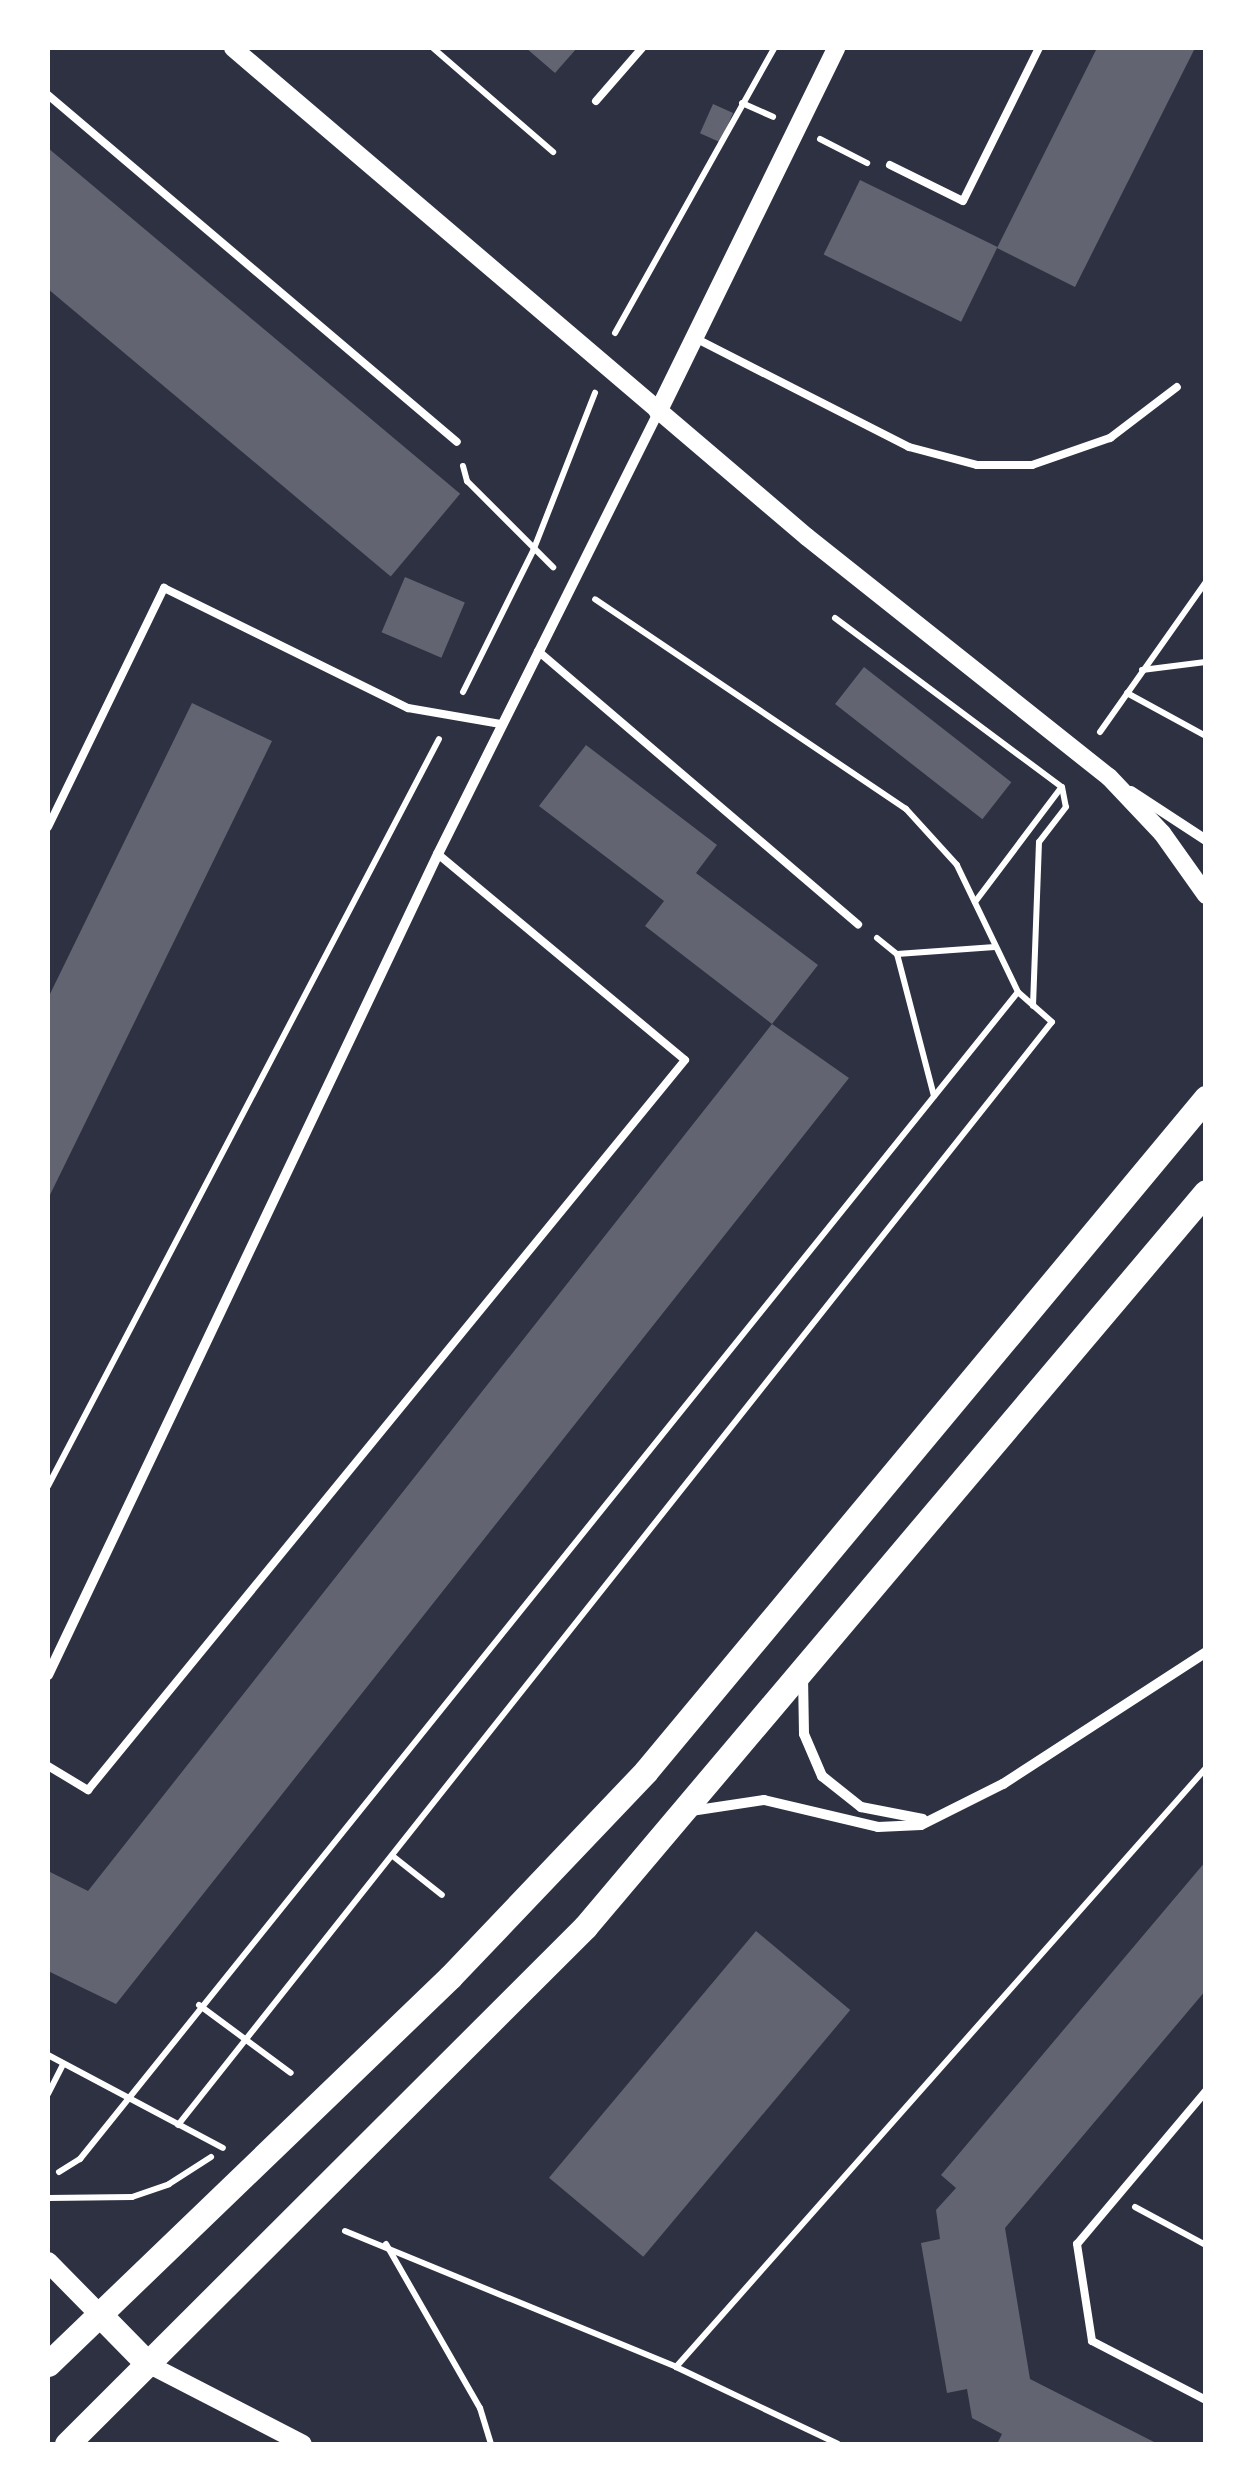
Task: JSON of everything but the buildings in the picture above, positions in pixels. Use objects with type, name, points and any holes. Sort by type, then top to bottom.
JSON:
[{"type":"main road","points":[[48,2364],[474,1953],[646,1771],[1178,1126],[1206,1098]]},
{"type":"main road","points":[[67,2444],[489,2028],[685,1812],[1206,1192]]},
{"type":"main road","points":[[48,2262],[148,2364]]},
{"type":"street","points":[[233,48],[658,412],[1109,777],[1206,840]]},
{"type":"street","points":[[48,1676],[438,854],[836,48]]},
{"type":"street","points":[[1109,777],[1162,834],[1206,895]]},
{"type":"street","points":[[1178,1126],[1206,1082]]},
{"type":"street","points":[[685,1812],[764,1800],[878,1827],[939,1820],[1206,1652]]},
{"type":"street","points":[[804,1672],[804,1734],[822,1776],[884,1816],[939,1820]]},
{"type":"street","points":[[148,2364],[304,2444]]},
{"type":"lane","points":[[596,101],[642,48]]},
{"type":"lane","points":[[890,165],[963,201],[1040,48]]},
{"type":"lane","points":[[48,96],[458,442]]},
{"type":"lane","points":[[692,337],[909,447],[977,465],[1032,465],[1110,438],[1177,387]]},
{"type":"lane","points":[[48,827],[164,588],[408,708],[501,724]]},
{"type":"lane","points":[[538,651],[858,924]]},
{"type":"lane","points":[[48,1766],[88,1790],[685,1060],[438,854]]},
{"type":"lane","points":[[1206,2091],[1077,2244],[1092,2341],[1206,2400]]},
{"type":"path","points":[[433,48],[553,152]]},
{"type":"path","points":[[48,1486],[533,551],[605,368],[616,327],[774,48]]},
{"type":"path","points":[[815,136],[851,156]]},
{"type":"path","points":[[178,2125],[1052,1022],[1018,992],[957,865],[906,809],[533,551],[467,481],[458,442]]},
{"type":"path","points":[[1206,582],[1127,693],[1206,736]]},
{"type":"path","points":[[835,618],[1062,787],[1066,807],[1040,842],[1034,1007]]},
{"type":"path","points":[[1142,670],[1206,662]]},
{"type":"path","points":[[975,902],[1062,787]]},
{"type":"path","points":[[858,924],[897,954],[934,1096]]},
{"type":"path","points":[[897,954],[995,947]]},
{"type":"path","points":[[59,2172],[80,2159],[124,2097],[1018,992]]},
{"type":"path","points":[[676,2367],[1206,1768]]},
{"type":"path","points":[[394,1856],[442,1896]]},
{"type":"path","points":[[199,2005],[291,2073]]},
{"type":"path","points":[[48,2055],[223,2148]]},
{"type":"path","points":[[48,2094],[63,2064]]},
{"type":"path","points":[[48,2198],[132,2197],[169,2184],[232,2142]]},
{"type":"path","points":[[1117,2197],[1206,2245]]},
{"type":"path","points":[[346,2232],[386,2243],[676,2367],[838,2444]]},
{"type":"path","points":[[386,2243],[480,2408],[491,2444]]}]
